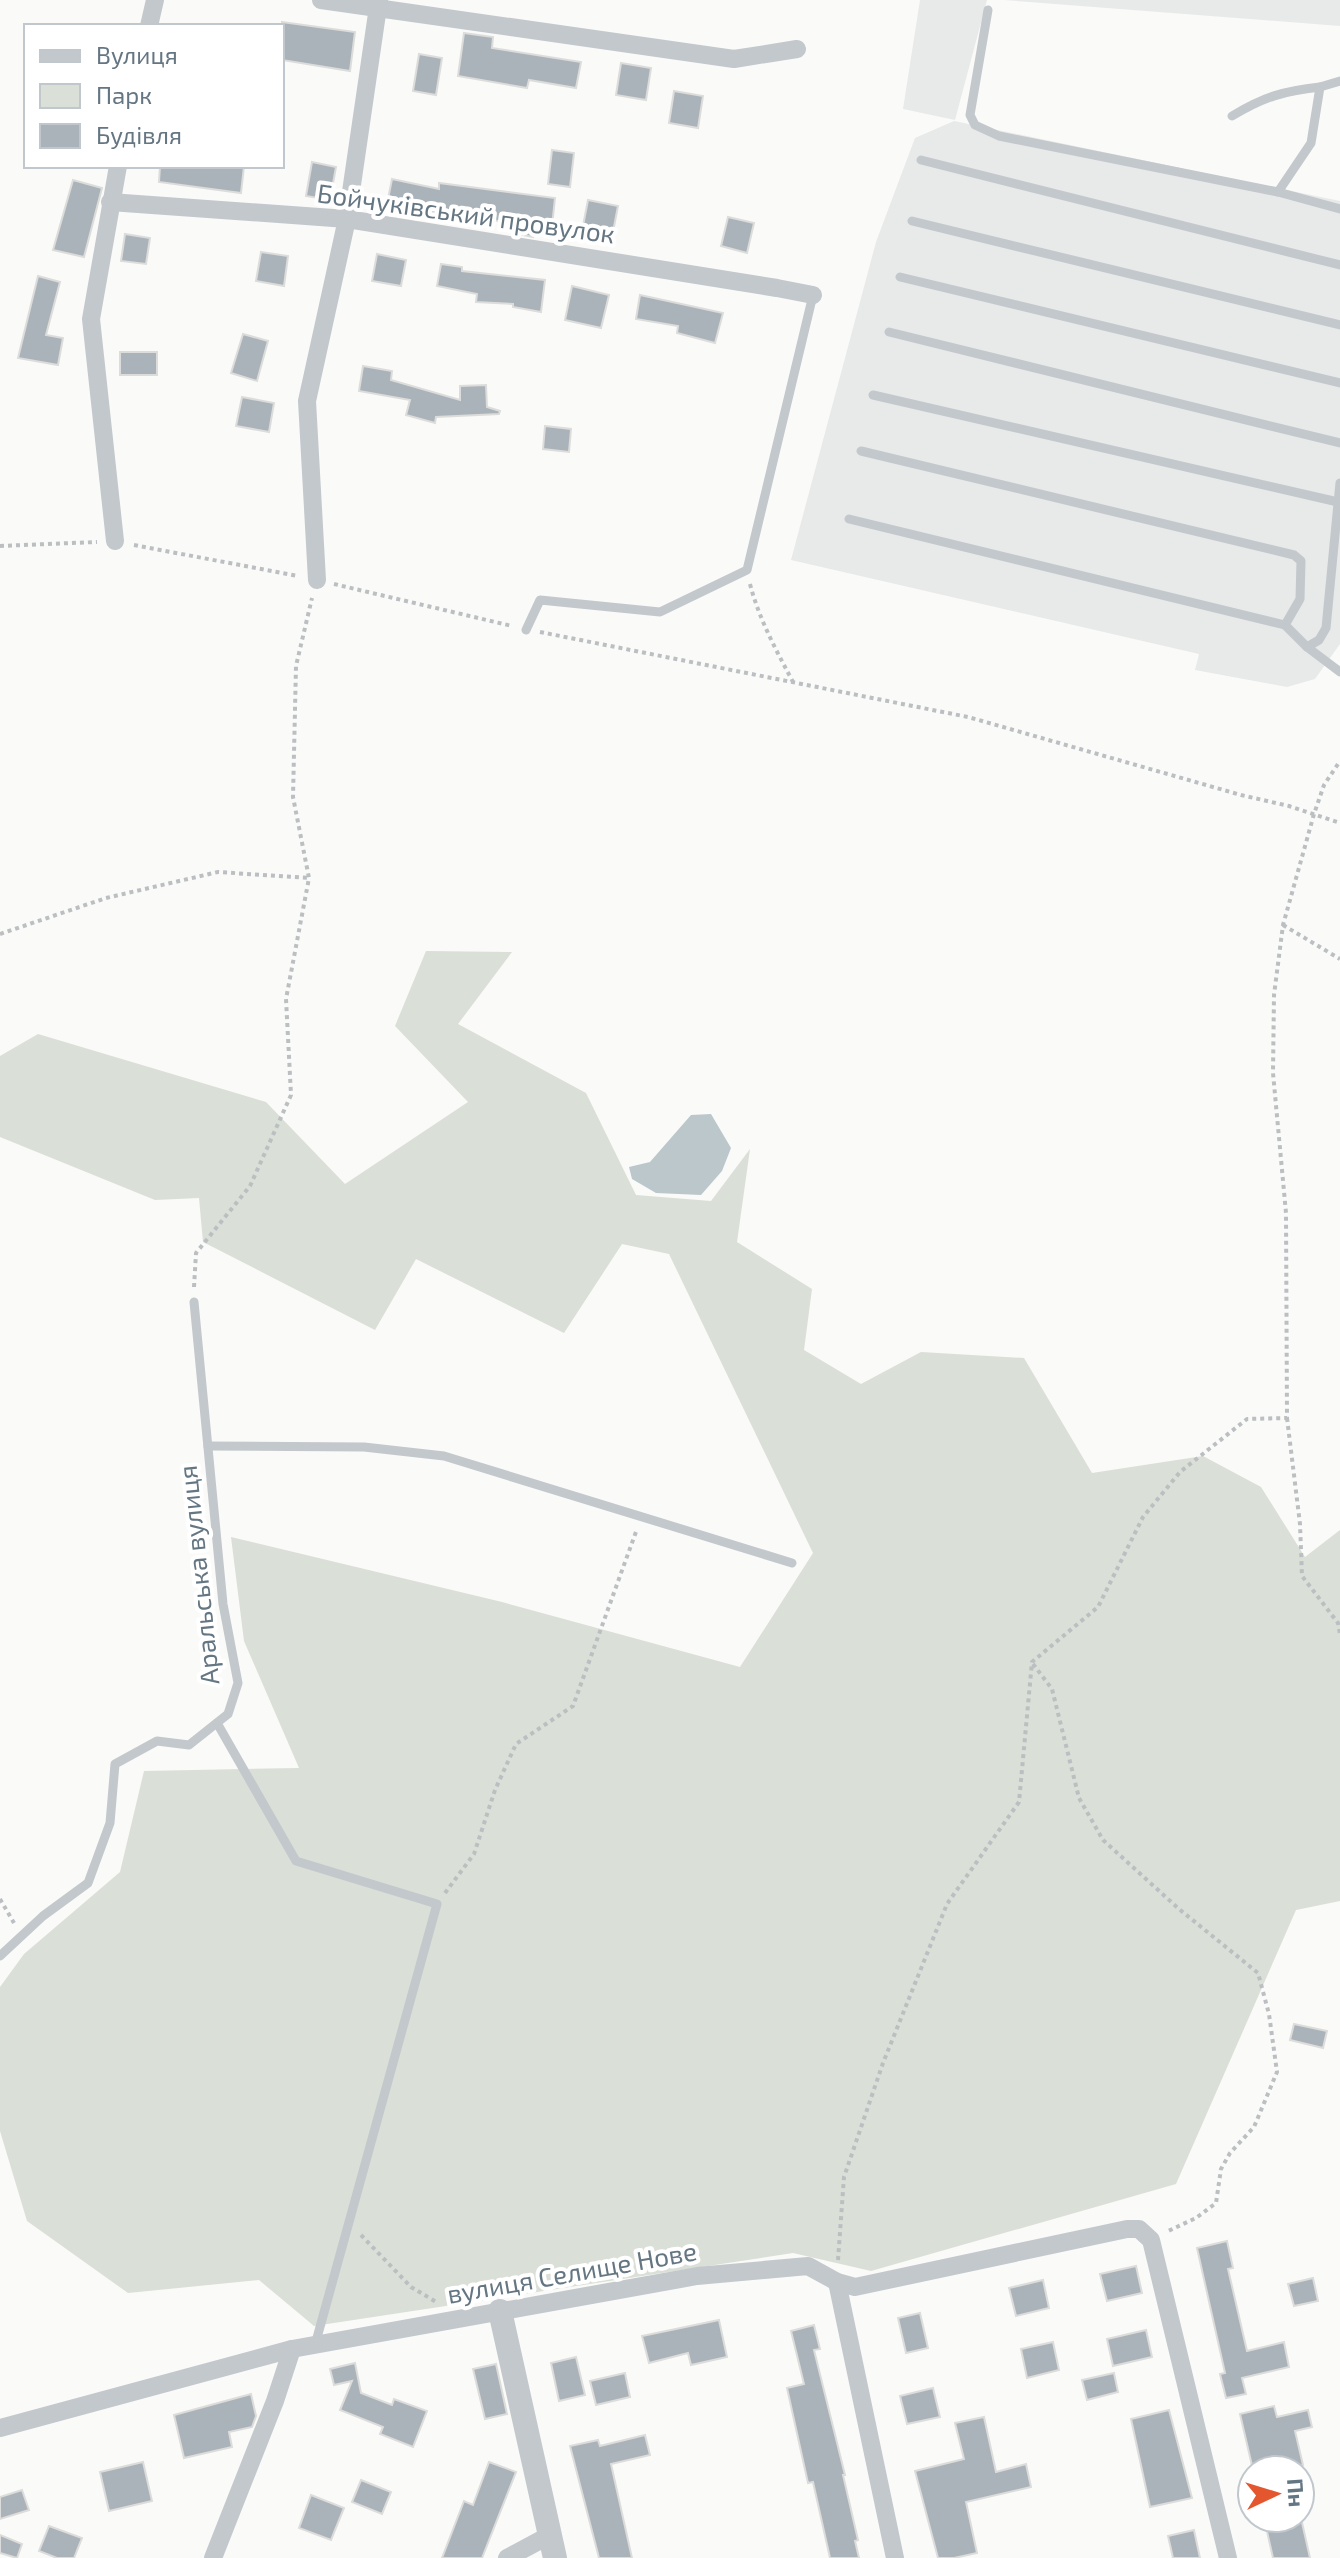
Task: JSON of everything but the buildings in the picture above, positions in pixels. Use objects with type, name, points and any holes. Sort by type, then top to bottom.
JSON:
[{"type":"street","points":[[149,24],[155,0]]},
{"type":"street","points":[[321,0],[378,4],[734,59],[797,49]]},
{"type":"street","points":[[317,580],[307,401],[347,219],[378,4]]},
{"type":"street","points":[[115,541],[91,319],[118,168]]},
{"type":"street","name":"Бойчуківський провулок","points":[[110,202],[347,219],[813,295]]},
{"type":"street","name":"вулиця Селище Нове","points":[[0,2428],[292,2349],[697,2276],[808,2266],[837,2282],[855,2287],[1127,2229],[1139,2229],[1151,2240]]},
{"type":"street","points":[[1151,2240],[1228,2558]]},
{"type":"street","points":[[837,2282],[895,2558]]},
{"type":"street","points":[[500,2311],[552,2546],[507,2558]]},
{"type":"street","points":[[213,2558],[275,2401],[292,2349]]},
{"type":"lane","points":[[988,10],[970,115],[975,125],[999,136],[1278,192],[1340,209]]},
{"type":"lane","points":[[1232,116],[1261,99],[1340,81]]},
{"type":"lane","points":[[1278,192],[1311,143],[1320,87]]},
{"type":"lane","points":[[921,160],[1340,265]]},
{"type":"lane","points":[[912,221],[1340,325]]},
{"type":"lane","points":[[900,277],[1340,383]]},
{"type":"lane","points":[[526,630],[540,600],[660,612],[747,570],[813,295]]},
{"type":"lane","points":[[889,332],[1340,443]]},
{"type":"lane","points":[[873,395],[1338,502]]},
{"type":"lane","points":[[861,451],[1294,555],[1301,561],[1300,599],[1285,625]]},
{"type":"lane","points":[[1307,647],[1319,640],[1326,628],[1340,483]]},
{"type":"lane","points":[[849,519],[1285,625],[1307,647],[1340,672]]},
{"type":"lane","name":"Аральська вулиця","points":[[0,1956],[43,1916],[88,1883],[110,1823],[115,1764],[157,1741],[189,1745],[228,1714],[238,1683],[223,1604],[194,1302]]},
{"type":"lane","name":"Аральська вулиця","points":[[208,1446],[364,1447],[444,1456],[792,1563]]},
{"type":"lane","points":[[217,1723],[296,1861],[437,1904],[315,2345]]},
{"type":"path","points":[[0,546],[115,541],[317,580],[526,630],[968,717],[1340,823]]},
{"type":"path","points":[[747,570],[756,606],[794,682]]},
{"type":"path","points":[[194,1302],[196,1253],[250,1186],[291,1095],[286,999],[309,878],[293,797],[296,666],[317,580]]},
{"type":"path","points":[[1340,761],[1324,785],[1283,925],[1274,995],[1273,1073],[1286,1213],[1287,1418],[1300,1524],[1302,1576],[1338,1623],[1340,1634]]},
{"type":"path","points":[[0,934],[106,898],[218,872],[309,878]]},
{"type":"path","points":[[1283,925],[1340,959]]},
{"type":"path","points":[[837,2282],[844,2177],[883,2063],[947,1904],[1019,1802],[1032,1662],[1098,1607],[1143,1517],[1180,1472],[1247,1419],[1287,1418]]},
{"type":"path","points":[[437,1904],[474,1854],[495,1790],[516,1744],[573,1706],[641,1516]]},
{"type":"path","points":[[1032,1662],[1052,1689],[1079,1798],[1103,1840],[1179,1909],[1258,1973],[1269,2014],[1277,2072],[1254,2127],[1230,2153],[1221,2169],[1216,2203],[1196,2218],[1151,2240]]},
{"type":"path","points":[[0,1899],[21,1936]]},
{"type":"path","points":[[349,2222],[411,2287],[464,2318]]},
{"type":"shaded area","points":[[920,0],[987,0],[955,120],[903,109]]},
{"type":"shaded area","points":[[1004,0],[1340,0],[1340,26]]},
{"type":"shaded area","points":[[954,121],[1340,201],[1340,644],[1315,679],[1287,687],[1195,670],[1199,654],[791,560],[876,242],[915,138]]},
{"type":"shaded area","points":[[711,1114],[731,1148],[722,1171],[701,1195],[656,1193],[632,1179],[629,1167],[650,1162],[691,1115]]},
{"type":"green space","points":[[426,951],[512,952],[458,1024],[586,1093],[636,1195],[711,1201],[750,1149],[737,1242],[812,1289],[804,1350],[861,1384],[921,1352],[1024,1358],[1092,1473],[1203,1456],[1261,1487],[1305,1557],[1340,1530],[1340,1901],[1296,1910],[1176,2184],[871,2271],[793,2253],[314,2326],[259,2280],[128,2293],[27,2221],[0,2131],[0,1987],[24,1954],[120,1872],[144,1771],[299,1768],[244,1641],[231,1537],[502,1602],[740,1667],[813,1553],[669,1254],[622,1244],[564,1333],[416,1259],[375,1330],[203,1242],[199,1198],[155,1200],[0,1137],[0,1056],[38,1034],[266,1102],[345,1184],[468,1102],[395,1026]]}]
